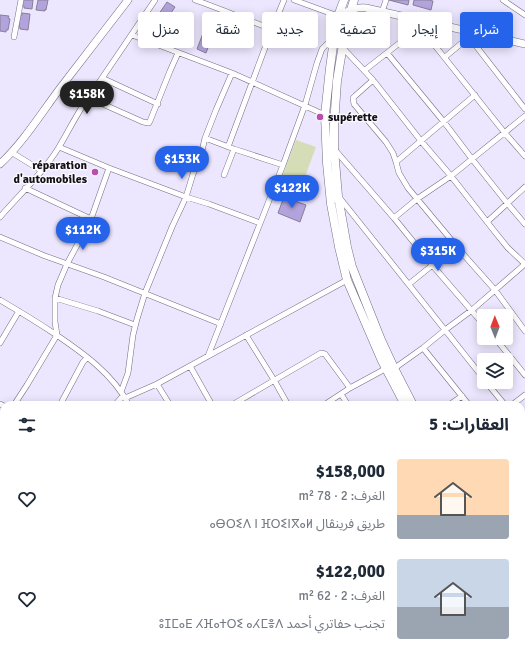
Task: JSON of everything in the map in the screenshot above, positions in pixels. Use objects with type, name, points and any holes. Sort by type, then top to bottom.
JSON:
[{"type":"main road","points":[[0,164],[32,126],[128,0]]},
{"type":"main road","points":[[340,12],[344,0]]},
{"type":"main road","points":[[350,12],[354,0]]},
{"type":"main road","points":[[345,12],[351,9],[359,8],[382,12]]},
{"type":"main road","points":[[513,41],[524,43]]},
{"type":"main road","points":[[333,48],[325,115],[327,163],[331,204],[339,247],[347,280],[403,401]]},
{"type":"main road","points":[[342,48],[334,117],[334,149],[338,196],[347,247],[352,267],[381,340],[389,370],[410,401]]},
{"type":"street","points":[[14,37],[21,0]]},
{"type":"street","points":[[0,217],[42,170],[59,147],[87,97],[102,78],[155,0]]},
{"type":"street","points":[[195,0],[262,26]]},
{"type":"street","points":[[279,12],[284,0]]},
{"type":"street","points":[[294,0],[327,12]]},
{"type":"street","points":[[382,12],[386,0]]},
{"type":"street","points":[[503,0],[525,15]]},
{"type":"street","points":[[132,35],[232,73],[325,115],[334,117]]},
{"type":"street","points":[[445,57],[460,42]]},
{"type":"street","points":[[365,70],[398,44]]},
{"type":"street","points":[[208,356],[283,165],[305,106],[317,63],[322,50],[326,45]]},
{"type":"street","points":[[228,147],[265,48]]},
{"type":"street","points":[[331,401],[350,388],[389,370],[423,348],[472,310],[525,264],[508,248],[365,70],[344,48]]},
{"type":"street","points":[[439,48],[504,132],[525,156]]},
{"type":"street","points":[[479,48],[525,109]]},
{"type":"street","points":[[87,97],[146,123],[150,122],[178,52]]},
{"type":"street","points":[[387,53],[525,224]]},
{"type":"street","points":[[121,392],[128,373],[135,325],[145,293],[186,197],[205,138],[232,73]]},
{"type":"street","points":[[102,78],[158,104]]},
{"type":"street","points":[[373,80],[353,98],[354,104],[386,142],[393,153],[399,174],[403,181],[456,246],[495,290],[525,331]]},
{"type":"street","points":[[396,162],[475,95]]},
{"type":"street","points":[[394,218],[417,199],[451,176],[525,116]]},
{"type":"street","points":[[205,138],[283,165]]},
{"type":"street","points":[[59,147],[109,168],[260,223]]},
{"type":"street","points":[[224,175],[234,149]]},
{"type":"street","points":[[334,149],[477,316]]},
{"type":"street","points":[[11,152],[42,170]]},
{"type":"street","points":[[17,401],[57,335],[55,298],[58,285],[67,264],[91,219],[109,168]]},
{"type":"street","points":[[487,222],[525,187]]},
{"type":"street","points":[[25,188],[91,219]]},
{"type":"street","points":[[338,196],[477,370]]},
{"type":"street","points":[[0,237],[221,324]]},
{"type":"street","points":[[409,284],[456,246]]},
{"type":"street","points":[[118,401],[121,398],[125,398],[157,384],[347,280]]},
{"type":"street","points":[[55,298],[98,311],[135,325]]},
{"type":"street","points":[[0,300],[74,346],[104,371],[127,401]]},
{"type":"street","points":[[0,343],[19,311]]},
{"type":"street","points":[[246,336],[286,401]]},
{"type":"street","points":[[501,345],[525,375]]},
{"type":"street","points":[[423,348],[466,401]]},
{"type":"street","points":[[239,401],[318,354],[323,353],[350,388]]},
{"type":"street","points":[[62,401],[83,362],[87,358]]},
{"type":"street","points":[[190,366],[210,401]]},
{"type":"street","points":[[157,384],[168,401]]},
{"type":"street","points":[[492,389],[502,401]]},
{"type":"street","points":[[341,394],[345,401]]},
{"type":"street","points":[[455,401],[462,396]]},
{"type":"green space","points":[[296,140],[316,147],[301,187],[281,180]]},
{"type":"building","points":[[23,0],[33,0],[32,9],[24,8],[22,5]]},
{"type":"building","points":[[38,0],[48,0],[45,11],[36,10]]},
{"type":"building","points":[[389,0],[409,0],[408,5]]},
{"type":"building","points":[[414,0],[433,1],[431,10],[413,5]]},
{"type":"building","points":[[167,2],[175,7],[172,12],[160,12]]},
{"type":"building","points":[[22,13],[30,14],[28,30],[20,29],[19,27],[20,15],[22,15]]},
{"type":"building","points":[[0,15],[9,16],[8,18],[10,19],[8,30],[6,30],[6,32],[0,31]]},
{"type":"building","points":[[202,36],[202,48],[208,48],[206,53],[197,49]]},
{"type":"building","points":[[284,197],[306,205],[300,222],[278,213]]},
{"type":"place","name":"supérette","points":[[320,117]]},
{"type":"place","name":"réparation d'automobiles","points":[[95,172]]}]
